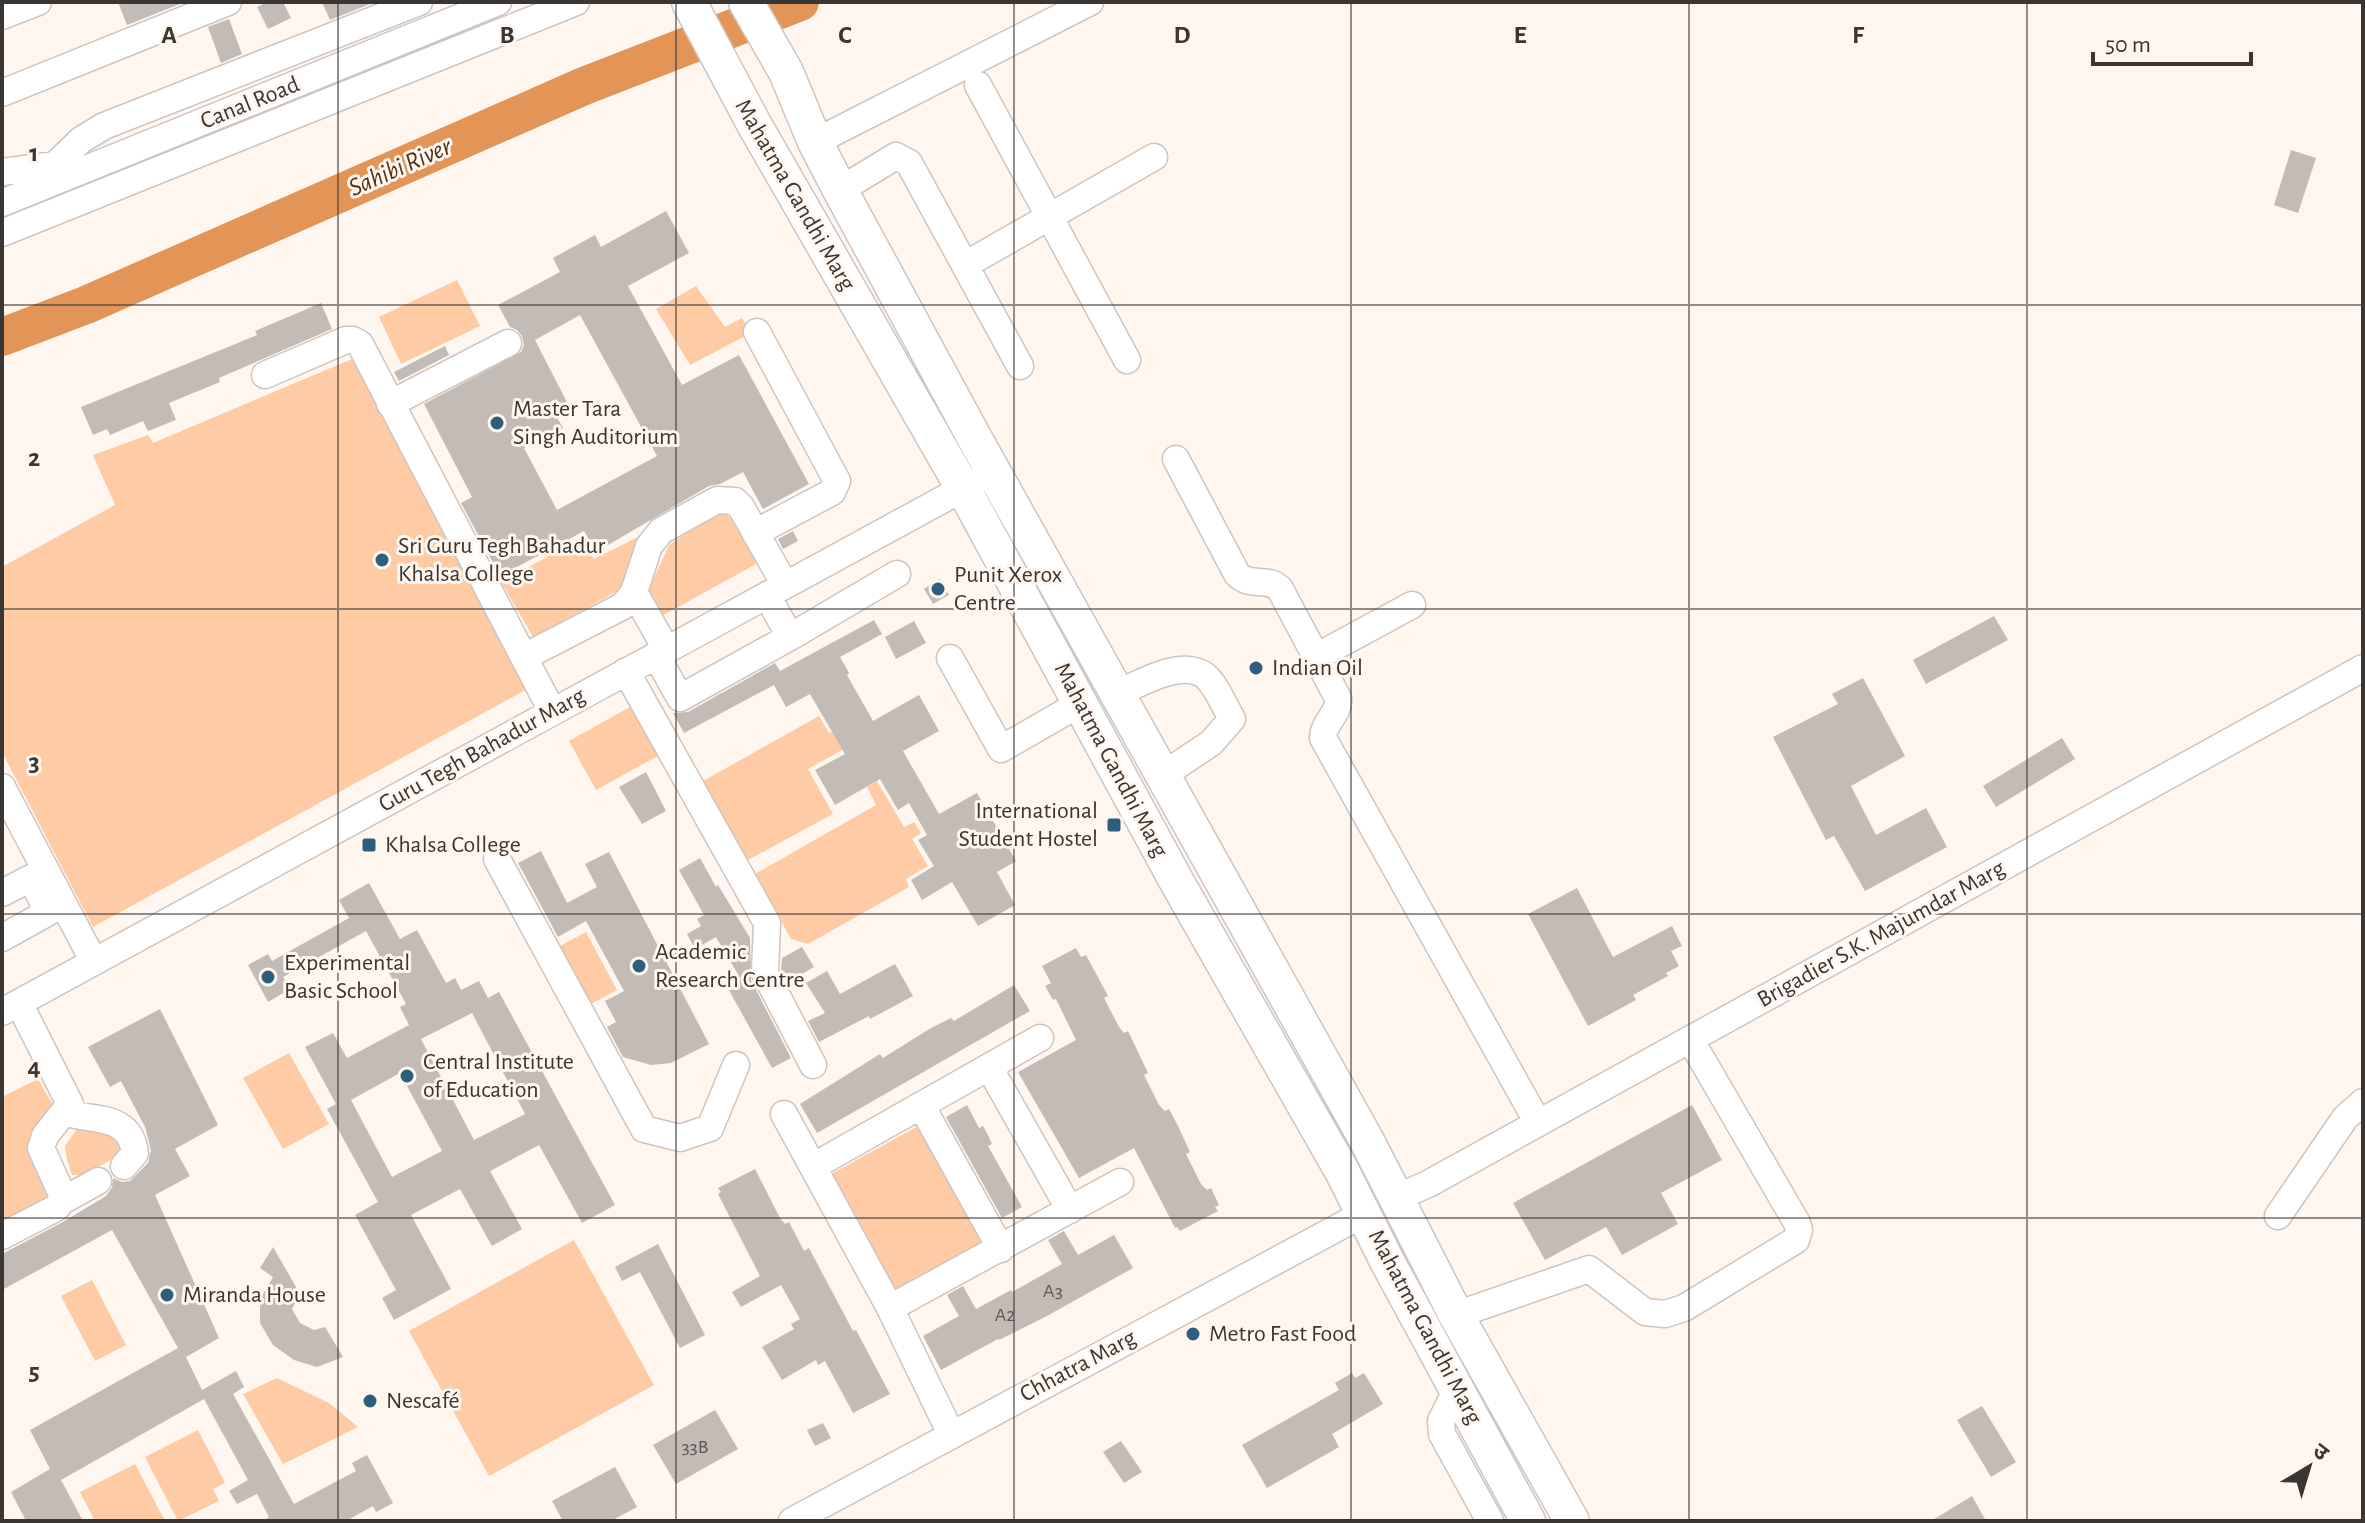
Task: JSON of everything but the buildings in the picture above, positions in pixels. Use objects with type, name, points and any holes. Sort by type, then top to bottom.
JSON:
[{"type":"main road","name":"Mahatma Gandhi Marg","points":[[689,2],[749,114],[963,488],[1178,884],[1365,1213],[1387,1261],[1528,1521]]},
{"type":"main road","name":"Mahatma Gandhi Marg","points":[[746,2],[792,86],[815,142],[840,190],[1398,1197],[1456,1315],[1572,1521]]},
{"type":"main road","points":[[749,114],[792,86]]},
{"type":"street","points":[[2,16],[38,2]]},
{"type":"street","points":[[2,93],[228,2]]},
{"type":"street","points":[[2,172],[59,172],[81,140],[104,126],[419,2]]},
{"type":"street","name":"Canal Road","points":[[2,203],[59,172],[498,2]]},
{"type":"street","points":[[2,233],[576,2]]},
{"type":"street","points":[[815,142],[1090,2]]},
{"type":"street","points":[[978,85],[1127,360]]},
{"type":"street","points":[[840,190],[896,156],[909,163],[1020,366]]},
{"type":"street","points":[[965,265],[1154,157]]},
{"type":"street","points":[[755,533],[832,492],[837,481],[757,332]]},
{"type":"street","points":[[265,375],[353,340],[364,349],[552,711]]},
{"type":"street","points":[[390,404],[508,343]]},
{"type":"street","points":[[1176,459],[1237,574],[1247,582],[1272,582],[1277,585],[1339,703],[1324,727],[1323,738],[1538,1123]]},
{"type":"street","name":"Guru Tegh Bahadur Marg","points":[[10,1008],[995,471]]},
{"type":"street","points":[[524,657],[623,606],[634,592],[649,546],[661,531],[717,500],[735,501],[755,533],[790,637]]},
{"type":"street","points":[[634,592],[680,698],[897,574]]},
{"type":"street","points":[[1316,657],[1412,605]]},
{"type":"street","points":[[950,658],[1001,749],[1081,703]]},
{"type":"street","name":"Brigadier S.K. Majumdar Marg","points":[[1398,1197],[1428,1184],[2363,668]]},
{"type":"street","points":[[1117,693],[1171,672],[1190,670],[1205,676],[1232,719],[1211,743],[1163,775]]},
{"type":"street","points":[[626,671],[767,923],[765,973],[813,1065]]},
{"type":"street","points":[[2,787],[56,908]]},
{"type":"street","points":[[497,859],[644,1129],[680,1138],[710,1128],[736,1065]]},
{"type":"street","points":[[2,893],[31,878],[94,962]]},
{"type":"street","points":[[2,938],[56,908]]},
{"type":"street","points":[[10,1008],[70,1104],[45,1136],[41,1148],[62,1201]]},
{"type":"street","points":[[814,1166],[1040,1038]]},
{"type":"street","points":[[1456,1315],[1589,1269],[1645,1312],[1673,1313],[1796,1240],[1799,1230],[1797,1223],[1690,1039]]},
{"type":"street","points":[[989,1067],[1070,1210]]},
{"type":"street","points":[[2278,1216],[2345,1118],[2363,1102]]},
{"type":"street","points":[[921,1105],[1001,1249]]},
{"type":"street","points":[[64,1112],[80,1118],[104,1117],[120,1126],[134,1145],[135,1153],[124,1166]]},
{"type":"street","points":[[784,1114],[890,1308],[951,1434]]},
{"type":"street","points":[[2,1236],[56,1208],[62,1201],[98,1181]]},
{"type":"street","points":[[890,1308],[1120,1182]]},
{"type":"street","name":"Chhatra Marg","points":[[792,1521],[1365,1213]]},
{"type":"street","points":[[1457,1389],[1441,1421],[1442,1434],[1490,1521]]},
{"type":"shaded area","points":[[457,280],[480,326],[401,364],[379,317]]},
{"type":"shaded area","points":[[696,286],[725,327],[742,318],[751,333],[690,365],[656,309]]},
{"type":"shaded area","points":[[352,359],[531,687],[93,927],[2,752],[2,567],[115,505],[93,455],[148,435],[153,443]]},
{"type":"shaded area","points":[[721,511],[732,518],[758,563],[660,617],[647,593],[669,545]]},
{"type":"shaded area","points":[[654,529],[627,586],[533,637],[501,582],[582,538],[594,559]]},
{"type":"shaded area","points":[[637,703],[665,752],[596,790],[569,741]]},
{"type":"shaded area","points":[[819,716],[829,733],[843,726],[853,744],[808,769],[833,814],[748,860],[703,781]]},
{"type":"shaded area","points":[[877,781],[904,827],[914,822],[921,833],[912,839],[928,866],[906,879],[909,887],[808,944],[791,939],[755,874],[876,805],[867,787]]},
{"type":"shaded area","points":[[586,932],[617,990],[587,1006],[556,948]]},
{"type":"shaded area","points":[[289,1053],[329,1124],[283,1149],[243,1078]]},
{"type":"shaded area","points":[[38,1079],[53,1105],[27,1148],[52,1196],[2,1222],[2,1097]]},
{"type":"shaded area","points":[[920,1125],[987,1246],[899,1294],[889,1287],[832,1181],[833,1173]]},
{"type":"shaded area","points":[[92,1127],[123,1140],[121,1154],[84,1175],[72,1175],[65,1146],[77,1129]]},
{"type":"shaded area","points":[[574,1240],[654,1385],[489,1476],[409,1331]]},
{"type":"shaded area","points":[[92,1280],[126,1345],[95,1361],[61,1296]]},
{"type":"shaded area","points":[[277,1378],[329,1403],[358,1427],[283,1464],[243,1394]]},
{"type":"shaded area","points":[[198,1430],[225,1483],[213,1489],[219,1501],[178,1521],[145,1457]]},
{"type":"shaded area","points":[[135,1464],[165,1521],[95,1521],[80,1492]]},
{"type":"waterway","name":"Sahibi River","points":[[2,337],[86,305],[584,86],[800,2]]},
{"type":"place","name":"Master Tara Singh Auditorium","points":[[497,423]]},
{"type":"place","name":"Sri Guru Tegh Bahadur Khalsa College","points":[[382,560]]},
{"type":"place","name":"Punit Xerox Centre","points":[[938,589]]},
{"type":"place","name":"Indian Oil","points":[[1256,668]]},
{"type":"place","name":"International Student Hostel","points":[[1114,825]]},
{"type":"place","name":"Khalsa College","points":[[369,845]]},
{"type":"place","name":"Academic Research Centre","points":[[639,966]]},
{"type":"place","name":"Experimental Basic School","points":[[268,977]]},
{"type":"place","name":"Central Institute of Education","points":[[407,1076]]},
{"type":"place","name":"Miranda House","points":[[167,1295]]},
{"type":"place","name":"Metro Fast Food","points":[[1193,1334]]},
{"type":"place","name":"Nescafé","points":[[370,1401]]}]
